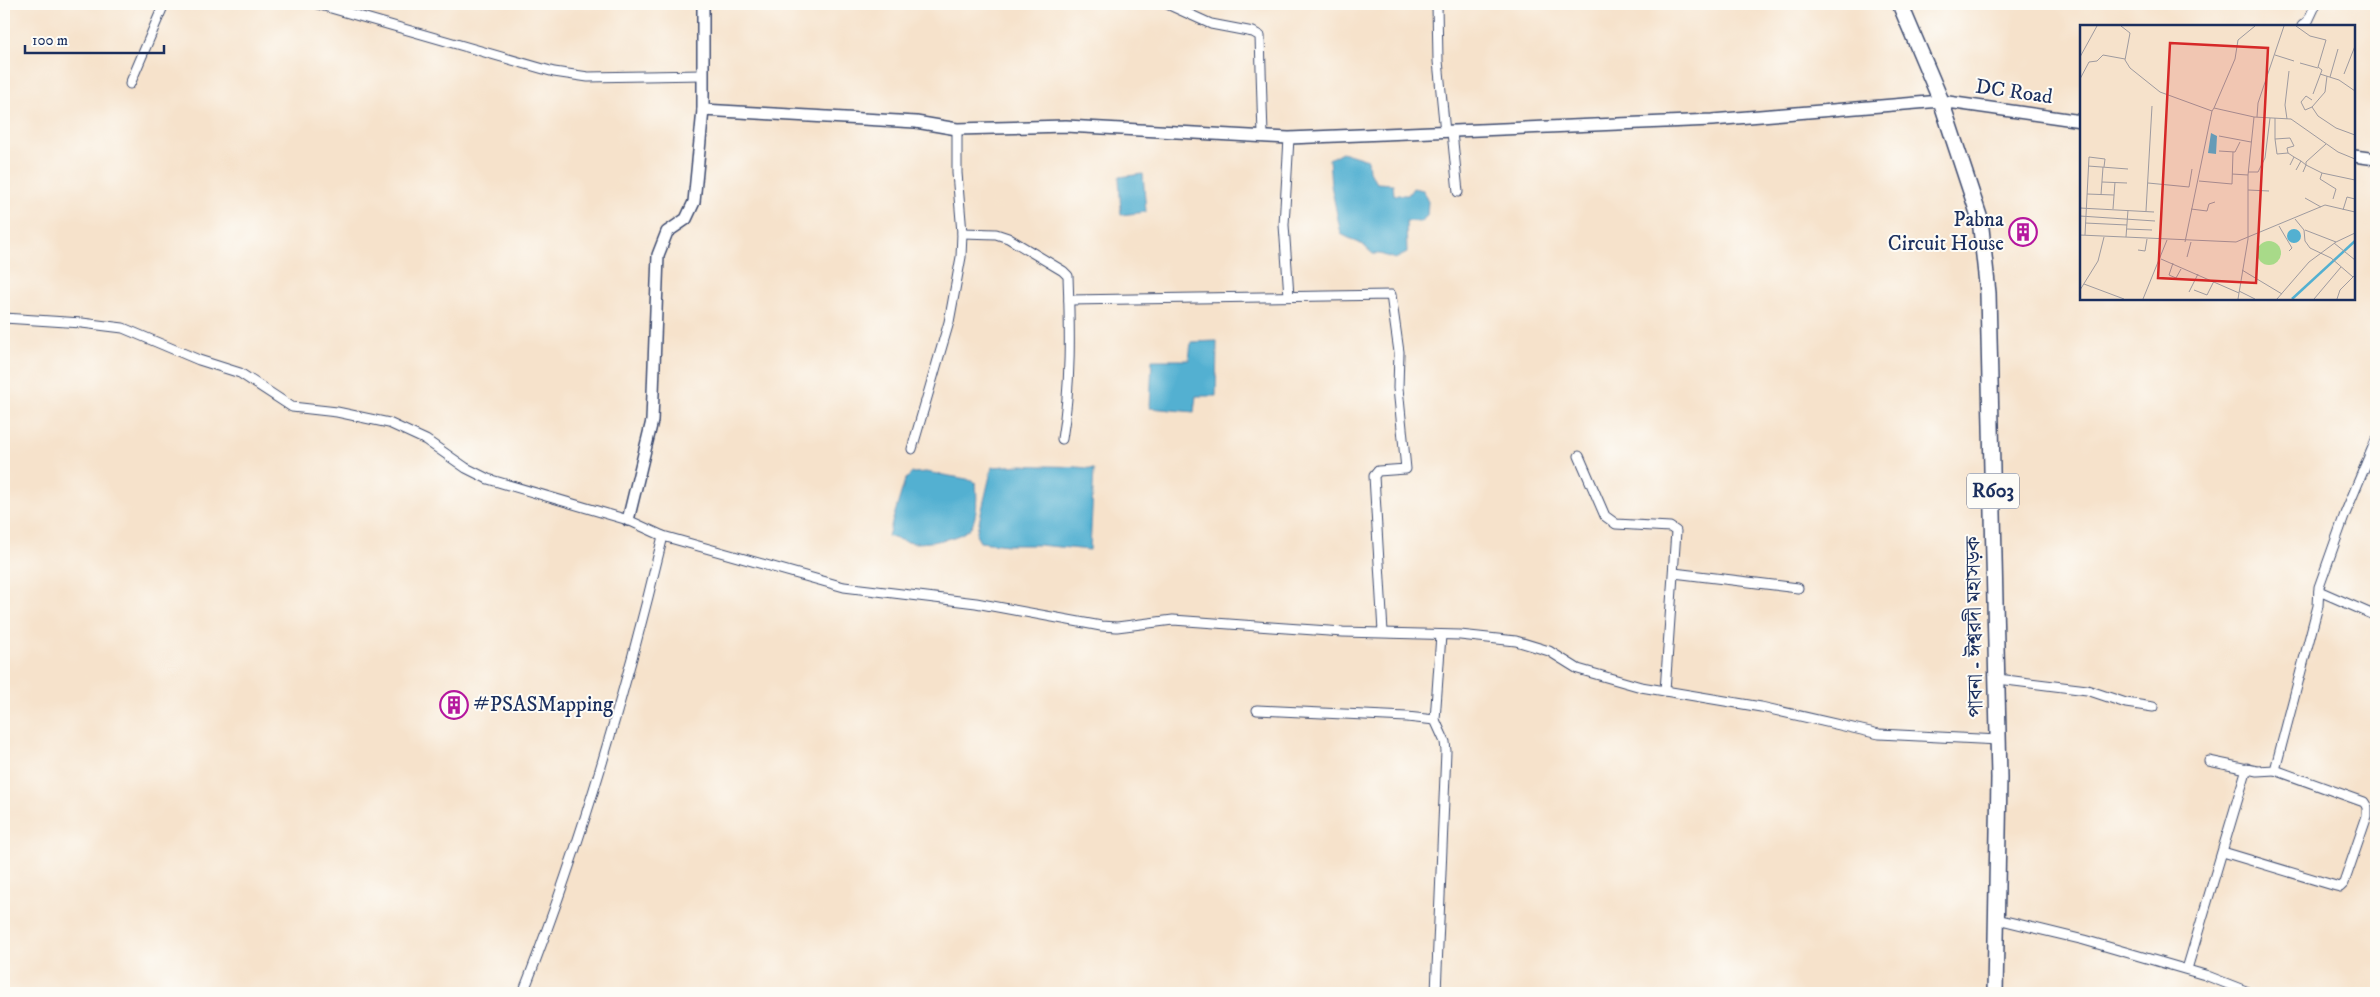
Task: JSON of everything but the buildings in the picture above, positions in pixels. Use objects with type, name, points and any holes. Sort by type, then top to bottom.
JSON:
[{"type":"main road","name":"পাবনা - ঈশ্বরদী মহাসড়ক","points":[[1900,4],[1941,101],[1980,219],[1988,293],[1999,740],[1995,993]]},
{"type":"street","points":[[130,84],[164,4]]},
{"type":"street","points":[[317,4],[554,72],[588,77],[702,75]]},
{"type":"street","points":[[628,520],[652,422],[658,255],[668,232],[686,219],[694,202],[703,110],[703,4]]},
{"type":"street","points":[[1167,4],[1211,24],[1253,32],[1260,36],[1263,136]]},
{"type":"street","points":[[1437,4],[1438,53],[1458,192]]},
{"type":"street","points":[[2303,25],[2308,21],[2316,4]]},
{"type":"street","name":"DC Road","points":[[703,110],[916,122],[957,129],[1066,126],[1289,138],[1712,120],[1941,101],[2080,121]]},
{"type":"street","points":[[912,449],[949,322],[958,273],[962,232],[957,173],[957,129]]},
{"type":"street","points":[[1289,138],[1284,225],[1289,296]]},
{"type":"street","points":[[2355,156],[2376,159]]},
{"type":"street","points":[[962,232],[996,234],[1008,238],[1063,271],[1068,276],[1068,387],[1062,439]]},
{"type":"street","points":[[1069,300],[1391,295],[1393,298],[1399,352],[1398,388],[1406,469],[1378,472],[1374,476],[1383,632]]},
{"type":"street","points":[[4,318],[82,323],[123,328],[199,360],[240,373],[292,408],[338,412],[389,423],[426,440],[466,468],[488,480],[628,520],[663,536],[844,587],[976,603],[1101,626],[1173,620],[1342,632],[1441,634],[1516,641],[1549,651],[1578,669],[1641,687],[1761,707],[1879,734],[1999,740]]},
{"type":"street","points":[[2275,770],[2318,606],[2319,591],[2345,514],[2376,440]]},
{"type":"street","points":[[1579,456],[1606,516],[1616,524],[1670,527],[1676,531],[1666,691]]},
{"type":"street","points":[[523,993],[545,936],[601,764],[634,652],[663,536]]},
{"type":"street","points":[[1674,573],[1798,588]]},
{"type":"street","points":[[2319,591],[2376,616]]},
{"type":"street","points":[[1436,993],[1446,751],[1445,742],[1435,720],[1441,634]]},
{"type":"street","points":[[1998,679],[2088,690],[2126,703],[2153,707]]},
{"type":"street","points":[[1257,710],[1435,720]]},
{"type":"street","points":[[2209,761],[2257,771],[2275,770],[2364,802],[2367,807],[2367,816],[2344,883],[2340,887],[2223,852]]},
{"type":"street","points":[[2187,969],[2247,768]]},
{"type":"street","points":[[1996,919],[2084,940],[2187,969],[2252,993]]},
{"type":"water","points":[[1342,152],[1368,160],[1369,171],[1377,183],[1393,184],[1394,195],[1408,195],[1413,188],[1423,190],[1428,201],[1427,216],[1420,222],[1406,221],[1407,253],[1395,259],[1380,254],[1373,254],[1363,245],[1341,234],[1331,185],[1329,159]]},
{"type":"water","points":[[1143,174],[1146,212],[1121,215],[1119,177]]},
{"type":"water","points":[[1217,341],[1216,396],[1196,396],[1194,412],[1150,408],[1152,360],[1189,360],[1191,342]]},
{"type":"water","points":[[1022,465],[1094,469],[1090,550],[980,542],[976,535],[992,467]]},
{"type":"water","points":[[926,472],[967,479],[976,483],[976,510],[972,525],[962,534],[928,542],[911,543],[888,536],[905,480],[912,473]]},
{"type":"place","name":"Pabna Circuit House","points":[[2023,232]]},
{"type":"place","name":"#PSASMapping","points":[[454,705]]}]
